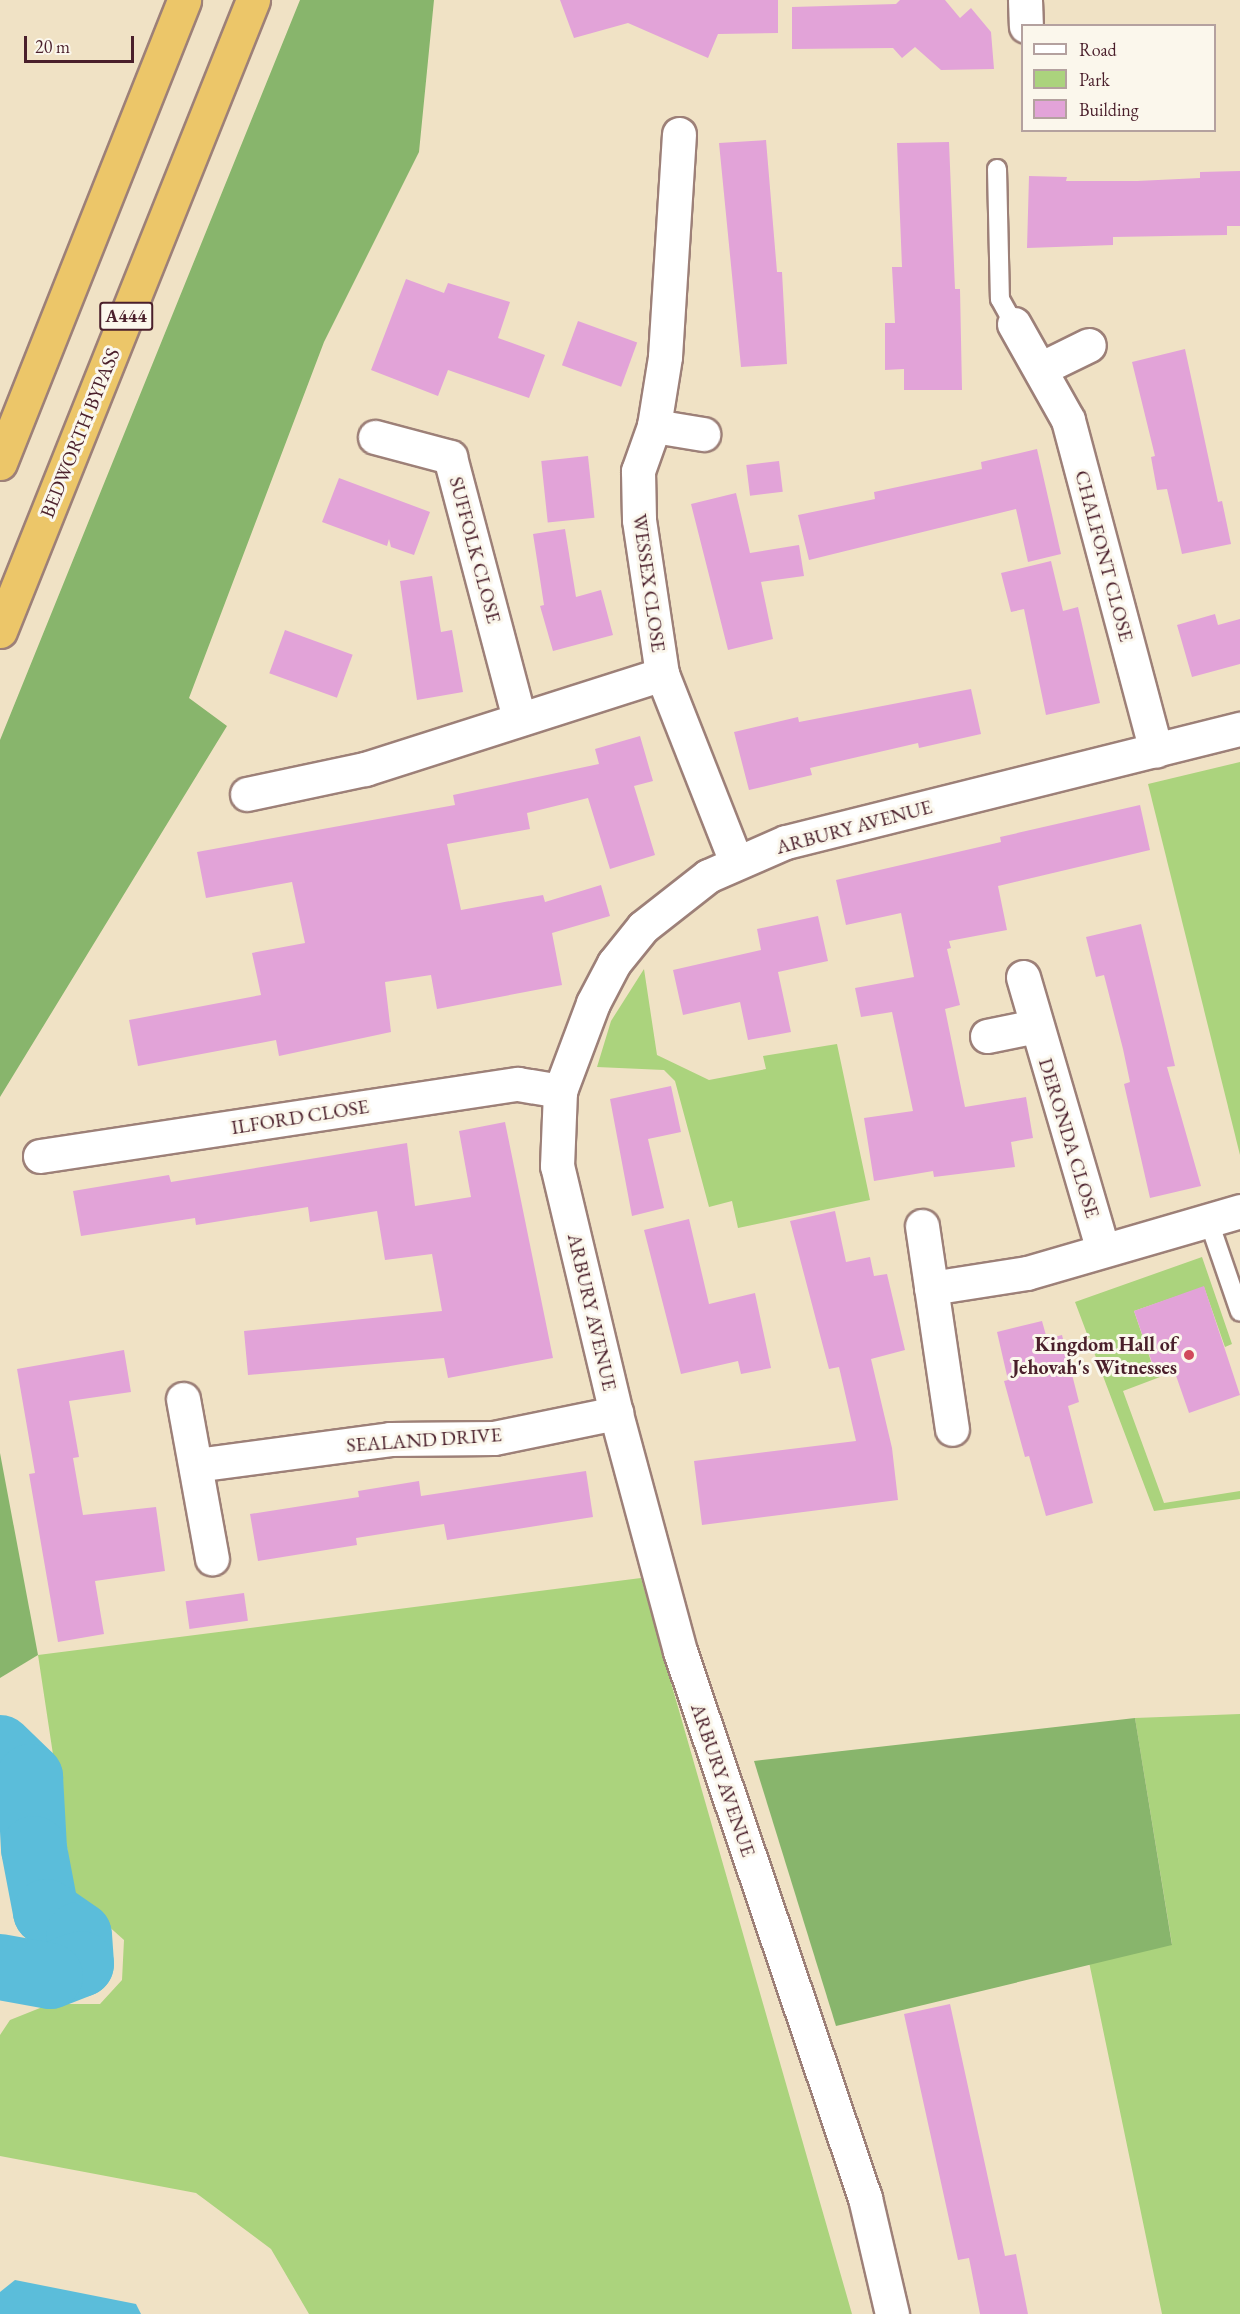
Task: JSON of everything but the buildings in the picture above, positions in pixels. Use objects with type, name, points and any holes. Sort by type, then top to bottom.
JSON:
[{"type":"highway","points":[[0,463],[184,0]]},
{"type":"highway","name":"BEDWORTH BYPASS","points":[[0,631],[253,0]]},
{"type":"street","points":[[1025,0],[1026,24]]},
{"type":"street","name":"WESSEX CLOSE","points":[[679,134],[665,357],[654,426],[638,471],[639,520],[662,674],[736,862]]},
{"type":"street","name":"CHALFONT CLOSE","points":[[1014,324],[1042,368],[1068,420],[1156,750]]},
{"type":"street","points":[[1042,368],[1089,345]]},
{"type":"street","points":[[654,426],[703,434]]},
{"type":"street","name":"SUFFOLK CLOSE","points":[[375,437],[450,457],[519,719]]},
{"type":"street","points":[[247,794],[365,769],[662,674]]},
{"type":"street","name":"ARBURY AVENUE","points":[[892,2314],[866,2198],[680,1651],[616,1413],[558,1166],[560,1091],[592,1003],[614,963],[643,927],[674,898],[736,862],[786,842],[1240,729]]},
{"type":"street","name":"DERONDA CLOSE","points":[[1023,977],[1103,1250]]},
{"type":"street","points":[[987,1036],[1036,1026]]},
{"type":"street","name":"ILFORD CLOSE","points":[[40,1156],[518,1084],[560,1091]]},
{"type":"street","points":[[931,1288],[1027,1273],[1240,1211]]},
{"type":"street","points":[[922,1226],[951,1429]]},
{"type":"street","points":[[183,1399],[212,1558]]},
{"type":"street","name":"SEALAND DRIVE","points":[[195,1465],[390,1439],[494,1438],[616,1413]]},
{"type":"lane","points":[[997,169],[1000,299],[1014,324]]},
{"type":"lane","points":[[1209,1219],[1240,1312]]},
{"type":"green space","points":[[300,0],[434,0],[419,152],[324,342],[189,698],[227,726],[0,1097],[0,740]]},
{"type":"green space","points":[[1240,762],[1240,1155],[1148,784]]},
{"type":"green space","points":[[644,969],[657,1055],[709,1080],[766,1069],[763,1056],[837,1044],[870,1200],[738,1228],[732,1201],[709,1207],[675,1081],[664,1070],[597,1067],[611,1021]]},
{"type":"green space","points":[[1202,1257],[1232,1344],[1225,1347],[1204,1287],[1134,1311],[1155,1373],[1160,1377],[1123,1391],[1164,1503],[1240,1491],[1240,1499],[1154,1511],[1075,1302]]},
{"type":"green space","points":[[0,1453],[38,1655],[0,1678]]},
{"type":"green space","points":[[641,1578],[852,2314],[309,2314],[271,2249],[196,2193],[0,2156],[0,2035],[10,2020],[50,2004],[100,2004],[122,1980],[124,1940],[68,1890],[68,1854],[38,1655]]},
{"type":"green space","points":[[1240,1714],[1240,2314],[1162,2314],[1089,1962],[1172,1944],[1135,1718]]},
{"type":"green space","points":[[1135,1718],[1172,1945],[836,2026],[754,1761]]},
{"type":"water","points":[[15,2280],[136,2304],[141,2314],[0,2314],[0,2292]]},
{"type":"waterway","points":[[0,1748],[30,1777],[34,1849],[46,1912],[79,1935],[81,1964],[50,1976],[0,1967]]},
{"type":"place","name":"Kingdom Hall of Jehovah's Witnesses","points":[[1189,1355]]}]
